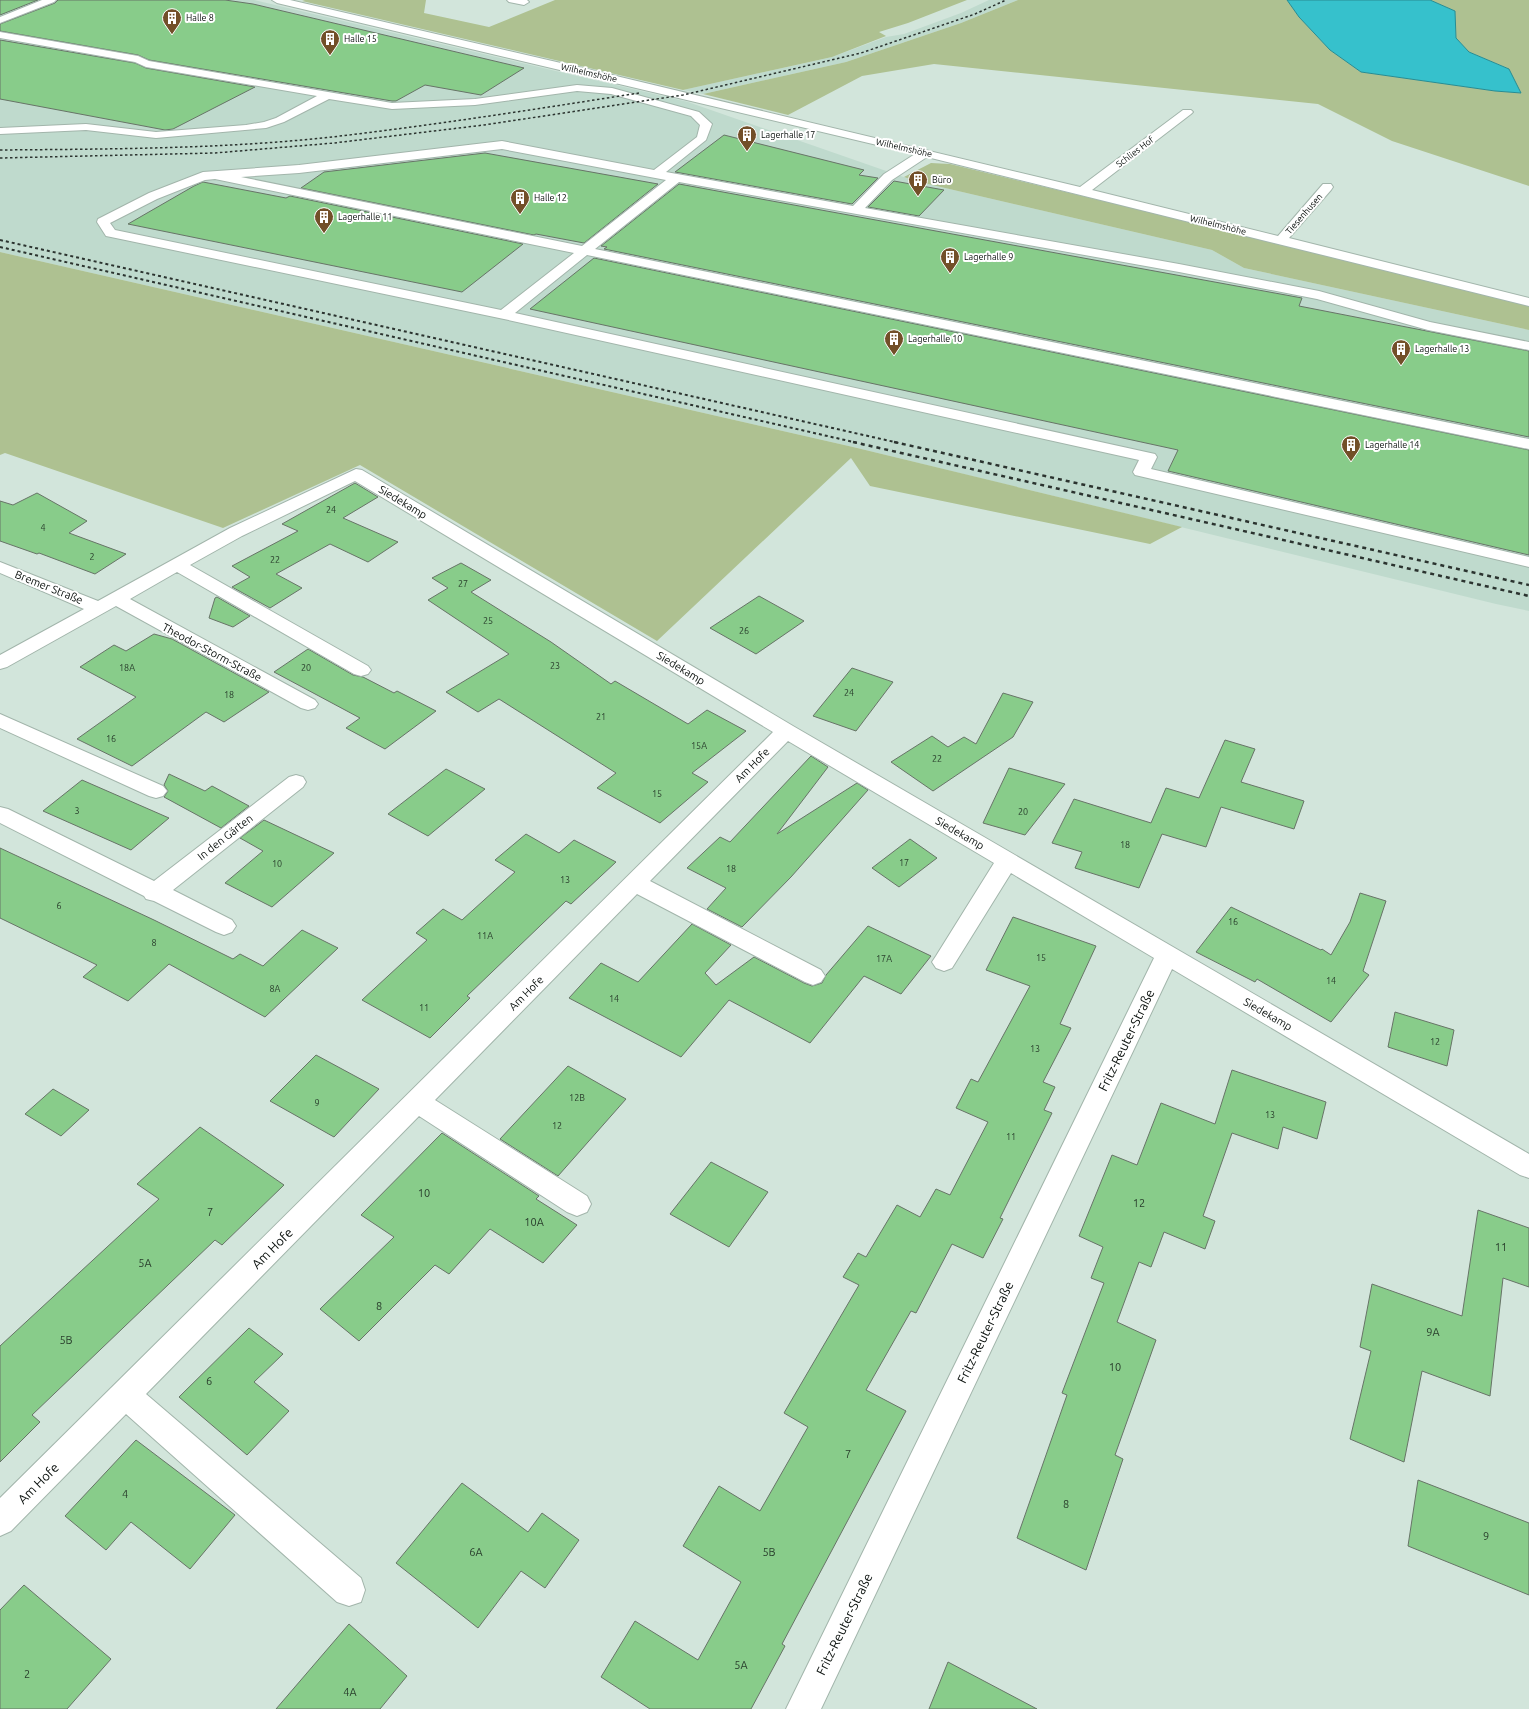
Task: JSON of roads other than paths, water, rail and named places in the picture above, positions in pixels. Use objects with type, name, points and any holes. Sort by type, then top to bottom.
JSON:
[{"type":"street","points":[[0,20],[51,0]]},
{"type":"street","name":"Wilhelmshöhe","points":[[280,0],[1083,191],[1529,302]]},
{"type":"street","points":[[302,6],[318,0]]},
{"type":"street","points":[[512,0],[524,2]]},
{"type":"street","points":[[6,8],[24,11]]},
{"type":"street","points":[[0,35],[138,59],[146,64],[392,106],[475,102],[577,88],[612,91],[695,114],[706,124],[702,138],[656,174]]},
{"type":"street","points":[[0,131],[86,128],[156,135],[246,128],[266,125],[280,120],[328,96]]},
{"type":"street","name":"Schlies Hof","points":[[1083,191],[1187,112]]},
{"type":"street","points":[[1529,346],[1428,326],[1311,294],[1179,268],[502,145],[299,169],[203,176],[153,196],[103,222],[111,233],[504,315],[1149,457],[1141,472],[1529,562]]},
{"type":"street","points":[[856,210],[888,177],[924,154]]},
{"type":"street","points":[[214,175],[1529,444]]},
{"type":"street","points":[[504,315],[677,177]]},
{"type":"street","name":"Tiesenhusen","points":[[1281,240],[1327,188]]},
{"type":"street","name":"Siedekamp","points":[[178,564],[236,532],[356,474],[786,731],[1529,1167]]},
{"type":"street","points":[[0,663],[178,564],[206,582],[361,670]]},
{"type":"street","name":"Bremer Straße","points":[[0,567],[98,608]]},
{"type":"street","name":"Theodor-Storm-Straße","points":[[116,598],[142,614],[308,704]]},
{"type":"street","points":[[0,720],[156,791]]},
{"type":"street","name":"Am Hofe","points":[[0,1520],[786,731]]},
{"type":"street","name":"In den Gärten","points":[[154,893],[296,782]]},
{"type":"street","points":[[0,814],[154,893],[224,926]]},
{"type":"street","points":[[944,962],[1007,861]]},
{"type":"street","points":[[634,883],[813,976]]},
{"type":"street","name":"Fritz-Reuter-Straße","points":[[803,1709],[1167,955]]},
{"type":"street","points":[[417,1102],[577,1204]]},
{"type":"street","points":[[126,1395],[349,1590]]},
{"type":"water","points":[[1287,0],[1430,0],[1455,11],[1456,38],[1469,52],[1509,69],[1521,93],[1495,91],[1361,72],[1330,50],[1299,17]]},
{"type":"railway","points":[[0,158],[215,153],[334,143],[484,125],[683,95],[861,53],[975,14],[1006,0]]},
{"type":"railway","points":[[0,150],[166,148],[291,141],[448,122],[639,93]]},
{"type":"railway","points":[[0,240],[899,443]]},
{"type":"railway","points":[[0,247],[858,443]]},
{"type":"railway","points":[[853,442],[1529,596]]},
{"type":"railway","points":[[894,442],[1529,585]]},
{"type":"place","name":"Halle 8","points":[[172,35]]},
{"type":"place","name":"Halle 15","points":[[330,56]]},
{"type":"place","name":"Lagerhalle 17","points":[[747,152]]},
{"type":"place","name":"Büro","points":[[918,197]]},
{"type":"place","name":"Halle 12","points":[[520,215]]},
{"type":"place","name":"Lagerhalle 11","points":[[324,234]]},
{"type":"place","name":"Lagerhalle 9","points":[[950,274]]},
{"type":"place","name":"Lagerhalle 10","points":[[894,356]]},
{"type":"place","name":"Lagerhalle 13","points":[[1401,366]]},
{"type":"place","name":"Lagerhalle 14","points":[[1351,462]]}]
